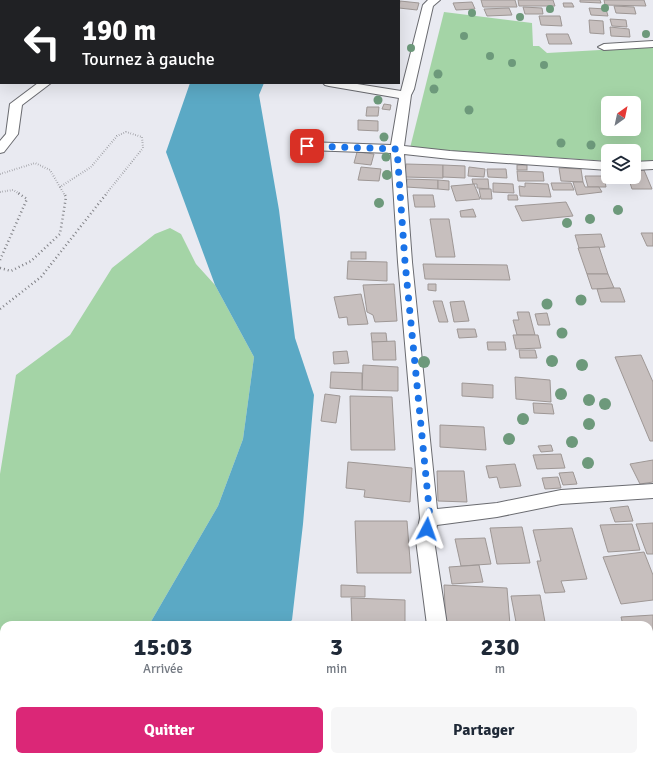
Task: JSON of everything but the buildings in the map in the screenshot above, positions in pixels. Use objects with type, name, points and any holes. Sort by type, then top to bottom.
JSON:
[{"type":"street","points":[[434,0],[428,5],[405,96],[397,149],[405,262],[430,518],[425,540],[436,621]]},
{"type":"street","points":[[604,47],[653,44]]},
{"type":"street","points":[[0,149],[12,134],[16,104],[44,84]]},
{"type":"street","points":[[334,84],[405,96]]},
{"type":"street","points":[[307,146],[397,149],[601,165]]},
{"type":"street","points":[[641,166],[653,166]]},
{"type":"street","points":[[430,518],[497,510],[561,497],[653,491]]},
{"type":"path","points":[[0,309],[42,278],[143,148],[142,137],[126,132],[117,136],[91,167],[60,187]]},
{"type":"path","points":[[0,174],[34,163],[50,170],[66,197],[60,234],[31,261],[11,271],[0,268]]},
{"type":"path","points":[[0,192],[13,190],[27,199],[0,260]]},
{"type":"green space","points":[[444,12],[532,23],[533,46],[539,46],[547,53],[653,47],[653,163],[641,163],[641,144],[601,144],[601,161],[410,148]]},
{"type":"green space","points":[[170,228],[181,234],[196,264],[215,285],[254,357],[243,439],[218,506],[151,621],[0,621],[0,474],[16,375],[70,335],[112,268],[155,234]]},
{"type":"water","points":[[190,84],[264,84],[259,95],[279,210],[295,338],[314,395],[303,524],[291,621],[151,621],[218,506],[243,439],[254,357],[215,285],[166,152]]},
{"type":"route","points":[[307,146],[397,149],[405,262],[430,518],[427,529]]}]
